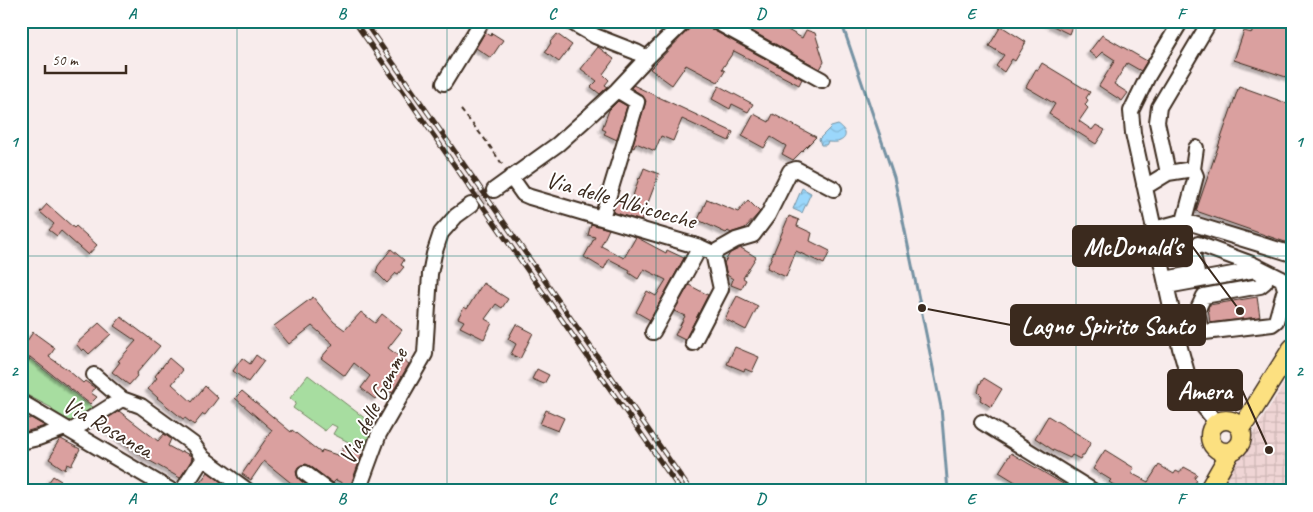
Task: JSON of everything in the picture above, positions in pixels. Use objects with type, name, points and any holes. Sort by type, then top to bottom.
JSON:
[{"type":"main road","points":[[1229,424],[1242,434],[1240,445],[1226,451],[1216,448],[1211,440],[1211,430],[1229,424],[1256,405],[1292,348]]},
{"type":"main road","points":[[1208,491],[1219,473],[1226,451]]},
{"type":"street","points":[[444,83],[482,21]]},
{"type":"street","points":[[569,21],[595,36],[647,58]]},
{"type":"street","name":"Via delle Albicocche","points":[[685,21],[617,90],[558,144],[511,177],[523,194],[530,197],[700,247],[713,253],[722,289],[694,343]]},
{"type":"street","points":[[715,21],[822,80]]},
{"type":"street","points":[[1181,21],[1148,76],[1131,111],[1133,133],[1180,348],[1193,394],[1229,424]]},
{"type":"street","points":[[1168,173],[1157,122],[1159,107],[1210,21]]},
{"type":"street","points":[[602,218],[637,102],[617,90]]},
{"type":"street","points":[[1184,221],[1196,176],[1193,169],[1196,148]]},
{"type":"street","points":[[713,253],[736,240],[753,235],[768,215],[790,171],[796,169],[834,189]]},
{"type":"street","points":[[1144,185],[1150,184],[1168,173],[1193,169]]},
{"type":"street","points":[[494,190],[511,177]]},
{"type":"street","name":"Via delle Gemme","points":[[358,491],[380,434],[425,354],[430,274],[441,233],[456,216],[471,205]]},
{"type":"street","points":[[1154,229],[1184,221],[1291,253]]},
{"type":"street","points":[[1166,283],[1255,270],[1264,275],[1265,282],[1260,286],[1204,296],[1197,311],[1200,328],[1205,332],[1272,324],[1276,321],[1285,289],[1282,280],[1252,264],[1198,244],[1192,251],[1197,273]]},
{"type":"street","points":[[654,332],[700,247]]},
{"type":"street","points":[[1166,283],[1197,273],[1245,263]]},
{"type":"street","points":[[94,375],[122,399],[141,406],[186,438],[204,458],[248,491]]},
{"type":"street","points":[[21,442],[68,430],[122,399]]},
{"type":"street","name":"Via Rosanea","points":[[21,402],[172,491]]},
{"type":"street","points":[[982,422],[1093,491]]},
{"type":"street","points":[[182,491],[204,458]]},
{"type":"street","points":[[305,473],[329,491]]},
{"type":"street","points":[[334,491],[339,491]]},
{"type":"path","points":[[461,110],[487,142],[511,177]]},
{"type":"shaded area","points":[[1292,371],[1292,491],[1218,491],[1240,455]]},
{"type":"green space","points":[[30,359],[97,411],[75,425],[53,413],[52,408],[21,392],[21,371]]},
{"type":"green space","points":[[308,375],[375,426],[366,451],[333,434],[337,427],[331,424],[325,431],[293,408],[296,403],[290,398]]},
{"type":"water","points":[[838,125],[844,131],[843,139],[839,142],[828,142],[826,145],[821,145],[819,139],[831,127]]},
{"type":"water","points":[[802,188],[811,193],[802,213],[793,209]]},
{"type":"building","points":[[694,21],[706,21],[711,29],[802,79],[799,85],[734,51],[722,69],[725,71],[718,82],[686,65],[672,85],[650,69],[691,27]]},
{"type":"building","points":[[734,21],[772,21],[802,38],[806,30],[815,33],[824,62],[820,69]]},
{"type":"building","points":[[1043,21],[1063,21],[1072,26],[1069,34]]},
{"type":"building","points":[[1256,21],[1292,21],[1292,79],[1234,60],[1244,31],[1252,33]]},
{"type":"building","points":[[1001,26],[1026,42],[1015,61],[1012,59],[1004,72],[996,66],[1004,55],[989,46]]},
{"type":"building","points":[[485,32],[491,36],[492,33],[503,40],[491,58],[476,48]]},
{"type":"building","points":[[557,34],[572,45],[559,62],[545,52]]},
{"type":"building","points":[[1102,35],[1147,61],[1141,71],[1127,63],[1114,84],[1128,93],[1122,101],[1099,86],[1115,60],[1103,52],[1097,58],[1089,52]]},
{"type":"building","points":[[598,47],[614,59],[603,74],[609,80],[605,85],[608,87],[600,94],[591,87],[597,81],[581,69]]},
{"type":"building","points":[[1042,63],[1090,92],[1086,98],[1088,100],[1085,105],[1088,108],[1079,121],[1092,130],[1096,125],[1105,130],[1096,144],[1049,114],[1055,104],[1026,87],[1036,69],[1038,70]]},
{"type":"building","points":[[633,85],[733,132],[729,141],[682,119],[673,141],[661,136],[655,151],[636,143],[634,148],[632,147],[646,101],[642,95],[631,88]]},
{"type":"building","points":[[719,86],[753,104],[748,112],[732,104],[730,109],[712,99]]},
{"type":"building","points":[[1239,86],[1292,105],[1292,233],[1288,243],[1196,211]]},
{"type":"building","points":[[618,101],[627,106],[617,140],[604,134],[606,131],[602,129],[609,110]]},
{"type":"building","points":[[754,114],[769,122],[773,114],[816,137],[793,160],[782,154],[786,146],[771,137],[764,148],[742,136]]},
{"type":"building","points":[[644,168],[659,174],[641,221],[613,212],[617,198],[631,202]]},
{"type":"building","points":[[707,199],[738,212],[748,200],[760,212],[745,228],[726,233],[698,220]]},
{"type":"building","points":[[47,204],[97,245],[88,255],[61,231],[57,236],[49,230],[54,224],[40,212]]},
{"type":"building","points":[[789,216],[799,220],[797,226],[812,233],[810,241],[830,251],[824,264],[796,251],[786,277],[767,268]]},
{"type":"building","points":[[591,224],[609,229],[601,246],[624,258],[636,237],[666,253],[667,250],[684,258],[650,320],[636,312],[647,291],[656,296],[666,280],[644,269],[638,279],[629,273],[630,270],[609,259],[604,269],[584,257],[595,237],[588,235]]},
{"type":"building","points":[[741,248],[756,257],[743,278],[746,280],[741,289],[731,285],[733,279],[727,275],[724,263],[730,253]]},
{"type":"building","points":[[391,249],[404,260],[401,265],[404,267],[387,283],[376,272],[378,266]]},
{"type":"building","points":[[483,283],[508,299],[502,308],[496,304],[485,319],[492,323],[484,339],[460,327],[464,321],[458,318],[464,307],[467,309]]},
{"type":"building","points":[[689,285],[708,295],[685,340],[675,335],[685,316],[674,311]]},
{"type":"building","points":[[737,296],[758,306],[746,330],[725,319]]},
{"type":"building","points":[[313,297],[334,322],[345,330],[361,312],[375,323],[382,314],[402,330],[388,348],[409,364],[392,393],[385,388],[375,399],[361,388],[370,376],[354,363],[345,376],[321,358],[333,344],[312,326],[289,344],[274,326]]},
{"type":"building","points":[[1257,297],[1260,317],[1210,323],[1209,305]]},
{"type":"building","points":[[121,317],[160,346],[129,385],[112,372],[120,362],[118,361],[136,341],[114,326]]},
{"type":"building","points":[[99,323],[111,334],[89,354],[84,349],[82,351],[76,344]]},
{"type":"building","points":[[516,324],[533,333],[520,359],[511,354],[516,344],[508,339]]},
{"type":"building","points":[[33,332],[55,348],[49,357],[83,383],[85,381],[95,388],[91,393],[97,397],[90,404],[30,357],[28,361],[21,356],[21,350]]},
{"type":"building","points":[[735,347],[759,357],[752,372],[727,364]]},
{"type":"building","points":[[256,355],[264,361],[248,382],[233,371],[242,358],[250,364]]},
{"type":"building","points":[[169,358],[183,370],[172,384],[192,402],[205,386],[218,398],[205,415],[203,414],[194,425],[185,418],[183,419],[148,389]]},
{"type":"building","points":[[537,369],[549,375],[544,384],[532,379]]},
{"type":"building","points":[[984,378],[1002,389],[991,407],[980,400],[982,396],[978,392]]},
{"type":"building","points":[[242,391],[291,432],[292,430],[321,453],[322,450],[340,456],[343,448],[362,454],[350,487],[336,480],[333,483],[306,464],[298,467],[296,471],[297,476],[314,491],[301,491],[264,461],[251,480],[242,474],[272,430],[235,398]]},
{"type":"building","points":[[546,410],[564,418],[558,431],[540,424]]},
{"type":"building","points":[[119,411],[158,441],[164,434],[171,439],[168,446],[192,457],[180,478],[143,457],[101,426],[106,419]]},
{"type":"building","points":[[21,413],[29,419],[31,418],[45,426],[21,433]]},
{"type":"building","points":[[1048,416],[1091,442],[1080,459],[1072,455],[1070,458],[1035,438]]},
{"type":"building","points":[[60,439],[80,449],[71,466],[67,464],[65,470],[49,459]]},
{"type":"building","points":[[1105,450],[1134,468],[1131,473],[1148,482],[1159,465],[1174,474],[1176,471],[1180,473],[1184,467],[1197,474],[1194,478],[1197,480],[1191,491],[1123,491],[1109,482],[1111,480],[1093,469]]},
{"type":"building","points":[[1011,453],[1075,491],[1030,491],[999,472]]},
{"type":"building","points":[[208,472],[230,489],[228,491],[210,491],[199,484]]},
{"type":"building","points":[[53,476],[61,481],[54,491],[46,486]]},
{"type":"waterway","points":[[841,21],[894,177],[941,407],[948,491]]},
{"type":"tunnel","points":[[471,205],[494,190]]},
{"type":"railway","points":[[354,21],[681,491]]},
{"type":"railway","points":[[364,21],[691,491]]},
{"type":"place","name":"Lagno Spirito Santo","points":[[922,308]]},
{"type":"place","name":"McDonald's","points":[[1240,311]]},
{"type":"place","name":"Amera","points":[[1269,450]]}]
